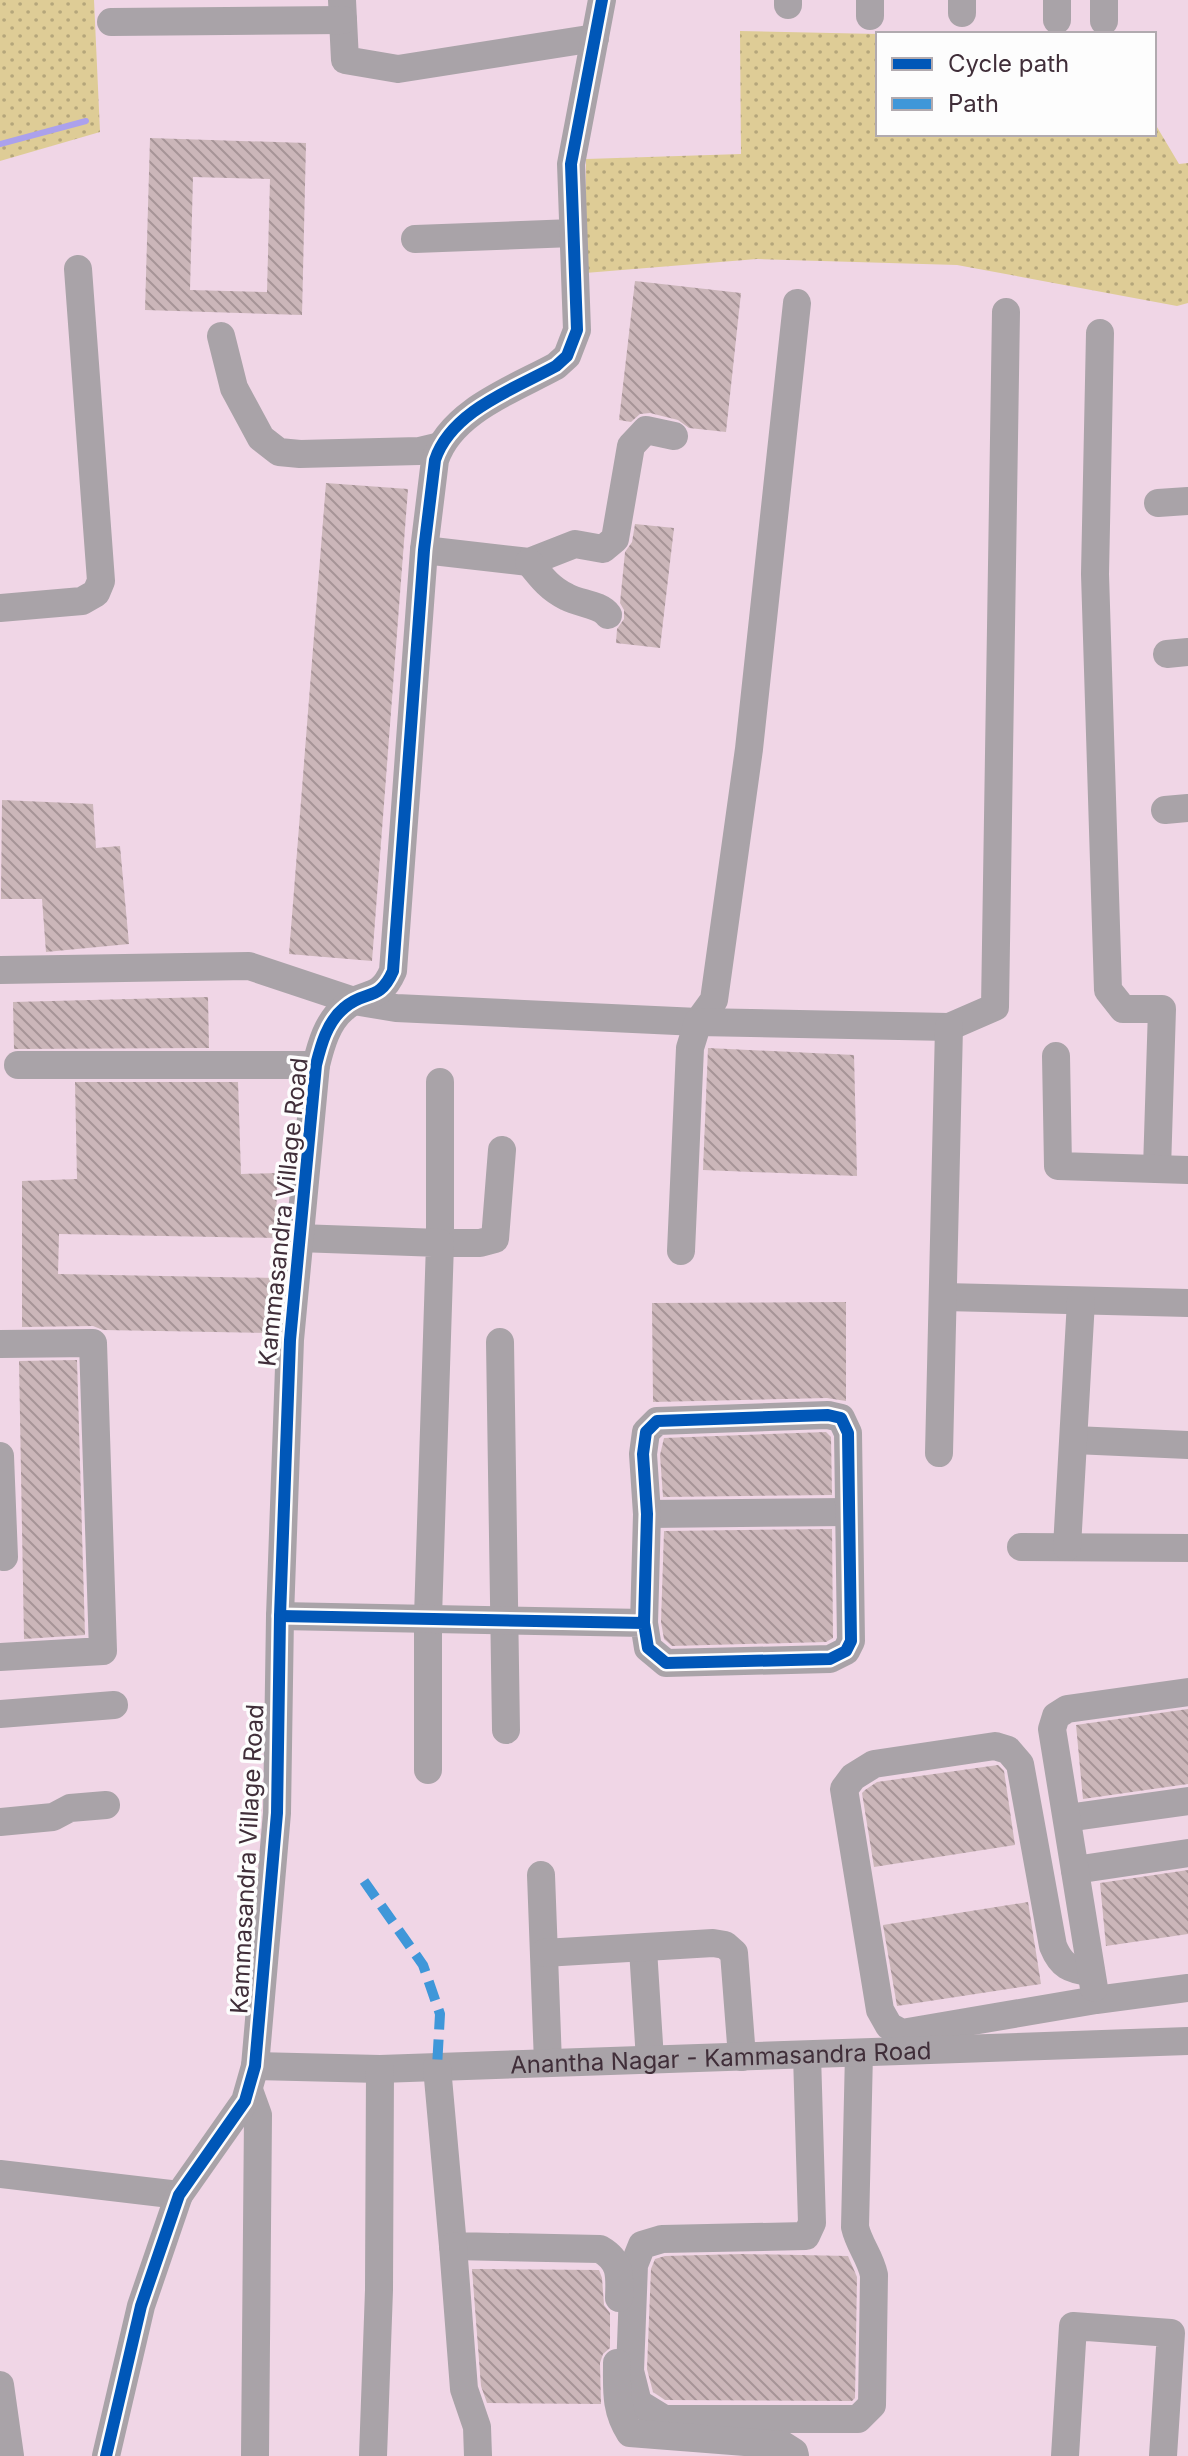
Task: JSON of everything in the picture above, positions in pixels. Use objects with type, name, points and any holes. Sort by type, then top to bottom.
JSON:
[{"type":"street","points":[[221,336],[234,388],[261,438],[279,452],[300,454],[419,451],[440,446],[449,432],[470,414],[556,366],[567,356],[575,339],[577,320],[571,173],[602,0]]},
{"type":"street","points":[[111,22],[343,10],[345,60],[398,69],[595,38]]},
{"type":"street","points":[[415,239],[573,233]]},
{"type":"street","points":[[0,608],[82,601],[96,593],[101,581],[78,269]]},
{"type":"street","points":[[681,1251],[690,1048],[698,1022],[714,1000],[721,953],[749,749],[797,303]]},
{"type":"street","points":[[0,970],[249,966],[354,1001],[396,1008],[698,1022],[949,1027],[995,1007],[1006,312]]},
{"type":"street","points":[[1100,333],[1095,574],[1108,990],[1123,1009],[1162,1009],[1157,1169]]},
{"type":"street","points":[[424,550],[529,562],[575,544],[603,549],[615,539],[631,446],[646,430],[674,436]]},
{"type":"street","name":"Kammasandra Village Road","points":[[106,2456],[141,2306],[179,2195],[245,2101],[252,2078],[265,1977],[277,1813],[280,1616],[290,1340],[316,1065],[330,1025],[344,1007],[381,991],[393,971],[424,550],[435,460],[440,446]]},
{"type":"street","points":[[1158,503],[1188,501]]},
{"type":"street","points":[[529,562],[548,586],[569,598],[603,609],[608,615]]},
{"type":"street","points":[[939,1453],[949,1027]]},
{"type":"street","points":[[1056,1056],[1058,1166],[1188,1170]]},
{"type":"street","points":[[18,1065],[316,1065]]},
{"type":"street","points":[[428,1770],[428,1617],[440,1243],[440,1082]]},
{"type":"street","points":[[298,1238],[440,1243],[480,1243],[495,1239],[502,1150]]},
{"type":"street","points":[[944,1297],[1188,1303]]},
{"type":"street","points":[[1067,1547],[1081,1301]]},
{"type":"street","points":[[500,1342],[506,1730]]},
{"type":"street","points":[[0,1344],[93,1343],[103,1651],[0,1657]]},
{"type":"street","points":[[828,1415],[841,1418],[848,1433],[851,1641],[846,1651],[830,1659],[666,1663],[648,1648],[644,1623],[647,1514],[643,1454],[646,1432],[657,1421],[828,1415]]},
{"type":"street","points":[[1074,1440],[1188,1445]]},
{"type":"street","points":[[0,1456],[4,1557]]},
{"type":"street","points":[[647,1514],[849,1512]]},
{"type":"street","points":[[1021,1547],[1188,1548]]},
{"type":"street","points":[[280,1616],[644,1623]]},
{"type":"street","points":[[1027,2047],[1031,2029],[1065,2022],[1091,2021],[1098,2015],[1052,1729],[1056,1716],[1067,1709],[1188,1692]]},
{"type":"street","points":[[0,1714],[114,1705]]},
{"type":"street","points":[[1091,1972],[1074,1971],[1060,1963],[1053,1946],[1020,1764],[1008,1750],[995,1746],[874,1764],[853,1777],[844,1789],[880,2010],[889,2026],[902,2033],[1096,2000],[1188,1988]]},
{"type":"street","points":[[1067,1818],[1188,1801]]},
{"type":"street","points":[[0,1822],[53,1817],[70,1808],[106,1805]]},
{"type":"street","points":[[1075,1870],[1188,1853]]},
{"type":"street","points":[[541,1875],[548,2063]]},
{"type":"street","points":[[544,1953],[713,1943],[725,1945],[734,1953],[742,2057]]},
{"type":"street","points":[[643,1949],[650,2060]]},
{"type":"street","name":"Anantha Nagar - Kammasandra Road","points":[[252,2078],[380,2069],[1188,2041]]},
{"type":"street","points":[[807,2055],[812,2223],[806,2236],[662,2239],[642,2245],[634,2265],[630,2371],[638,2403],[664,2419],[858,2419],[872,2405],[874,2275],[869,2254],[859,2245],[855,2227],[859,2053]]},
{"type":"street","points":[[437,2067],[464,2389],[477,2427],[478,2456]]},
{"type":"street","points":[[373,2456],[379,2290],[380,2069]]},
{"type":"street","points":[[252,2078],[258,2115],[255,2456]]},
{"type":"street","points":[[0,2174],[179,2195]]},
{"type":"street","points":[[453,2246],[600,2249],[612,2256],[620,2275],[616,2400],[630,2444],[783,2445],[795,2456]]},
{"type":"street","points":[[1065,2456],[1073,2326],[1171,2333],[1163,2456]]},
{"type":"street","points":[[0,2385],[10,2456]]},
{"type":"shaded area","points":[[0,0],[94,0],[100,132],[0,161]]},
{"type":"shaded area","points":[[740,31],[876,34],[876,136],[1156,136],[1156,125],[1179,164],[1188,163],[1188,303],[1177,306],[957,265],[757,259],[585,273],[586,159],[741,154]]},
{"type":"building","points":[[150,138],[306,143],[302,315],[145,310]],"holes":[[[193,177],[270,179],[267,292],[190,290]]]},
{"type":"building","points":[[635,281],[741,293],[726,432],[689,428],[678,420],[650,413],[640,414],[631,422],[619,420]]},
{"type":"building","points":[[326,483],[408,489],[372,961],[289,954]]},
{"type":"building","points":[[635,524],[674,528],[660,648],[616,643],[617,629],[624,619],[620,603],[625,552],[632,542]]},
{"type":"building","points":[[2,800],[93,804],[96,848],[120,846],[129,944],[46,952],[42,899],[1,899]]},
{"type":"building","points":[[208,997],[209,1048],[14,1049],[13,1002]]},
{"type":"building","points":[[708,1048],[854,1055],[857,1176],[703,1170]]},
{"type":"building","points":[[75,1082],[238,1082],[241,1174],[277,1173],[276,1238],[59,1234],[58,1274],[275,1278],[274,1333],[103,1330],[93,1326],[22,1327],[22,1181],[77,1179]]},
{"type":"building","points":[[846,1302],[846,1401],[827,1398],[653,1402],[652,1303]]},
{"type":"building","points":[[77,1360],[85,1635],[24,1639],[19,1361]]},
{"type":"building","points":[[826,1432],[831,1437],[832,1495],[663,1497],[660,1455],[664,1438]]},
{"type":"building","points":[[832,1529],[833,1638],[826,1642],[672,1646],[664,1639],[661,1622],[664,1531]]},
{"type":"building","points":[[1188,1709],[1188,1784],[1083,1799],[1076,1725]]},
{"type":"building","points":[[998,1765],[1004,1771],[1015,1845],[874,1867],[862,1793],[865,1790],[877,1782]]},
{"type":"building","points":[[1188,1870],[1188,1934],[1106,1946],[1100,1883]]},
{"type":"building","points":[[1028,1902],[1041,1984],[897,2006],[883,1925]]},
{"type":"building","points":[[665,2256],[848,2256],[857,2277],[855,2398],[852,2401],[665,2400],[653,2392],[647,2369],[651,2269],[655,2259]]},
{"type":"building","points":[[472,2269],[599,2270],[604,2305],[610,2313],[610,2348],[603,2354],[600,2363],[601,2404],[487,2403],[481,2386]]},
{"type":"waterway","points":[[0,144],[86,121]]},
{"type":"marked path","points":[[364,1881],[423,1965],[440,2014],[437,2067]]},
{"type":"cycle path","points":[[106,2456],[141,2306],[179,2195],[245,2101],[255,2066],[277,1813],[280,1616],[290,1340],[316,1065],[333,1020],[352,1002],[382,988],[393,971],[424,550],[435,460],[443,443],[469,415],[503,393],[556,366],[567,356],[577,330],[571,164],[602,0]]},
{"type":"cycle path","points":[[280,1616],[644,1623],[647,1514],[643,1454],[646,1432],[657,1421],[828,1415],[841,1418],[848,1433],[851,1641],[846,1651],[830,1659],[666,1663],[648,1648],[644,1623]]}]
